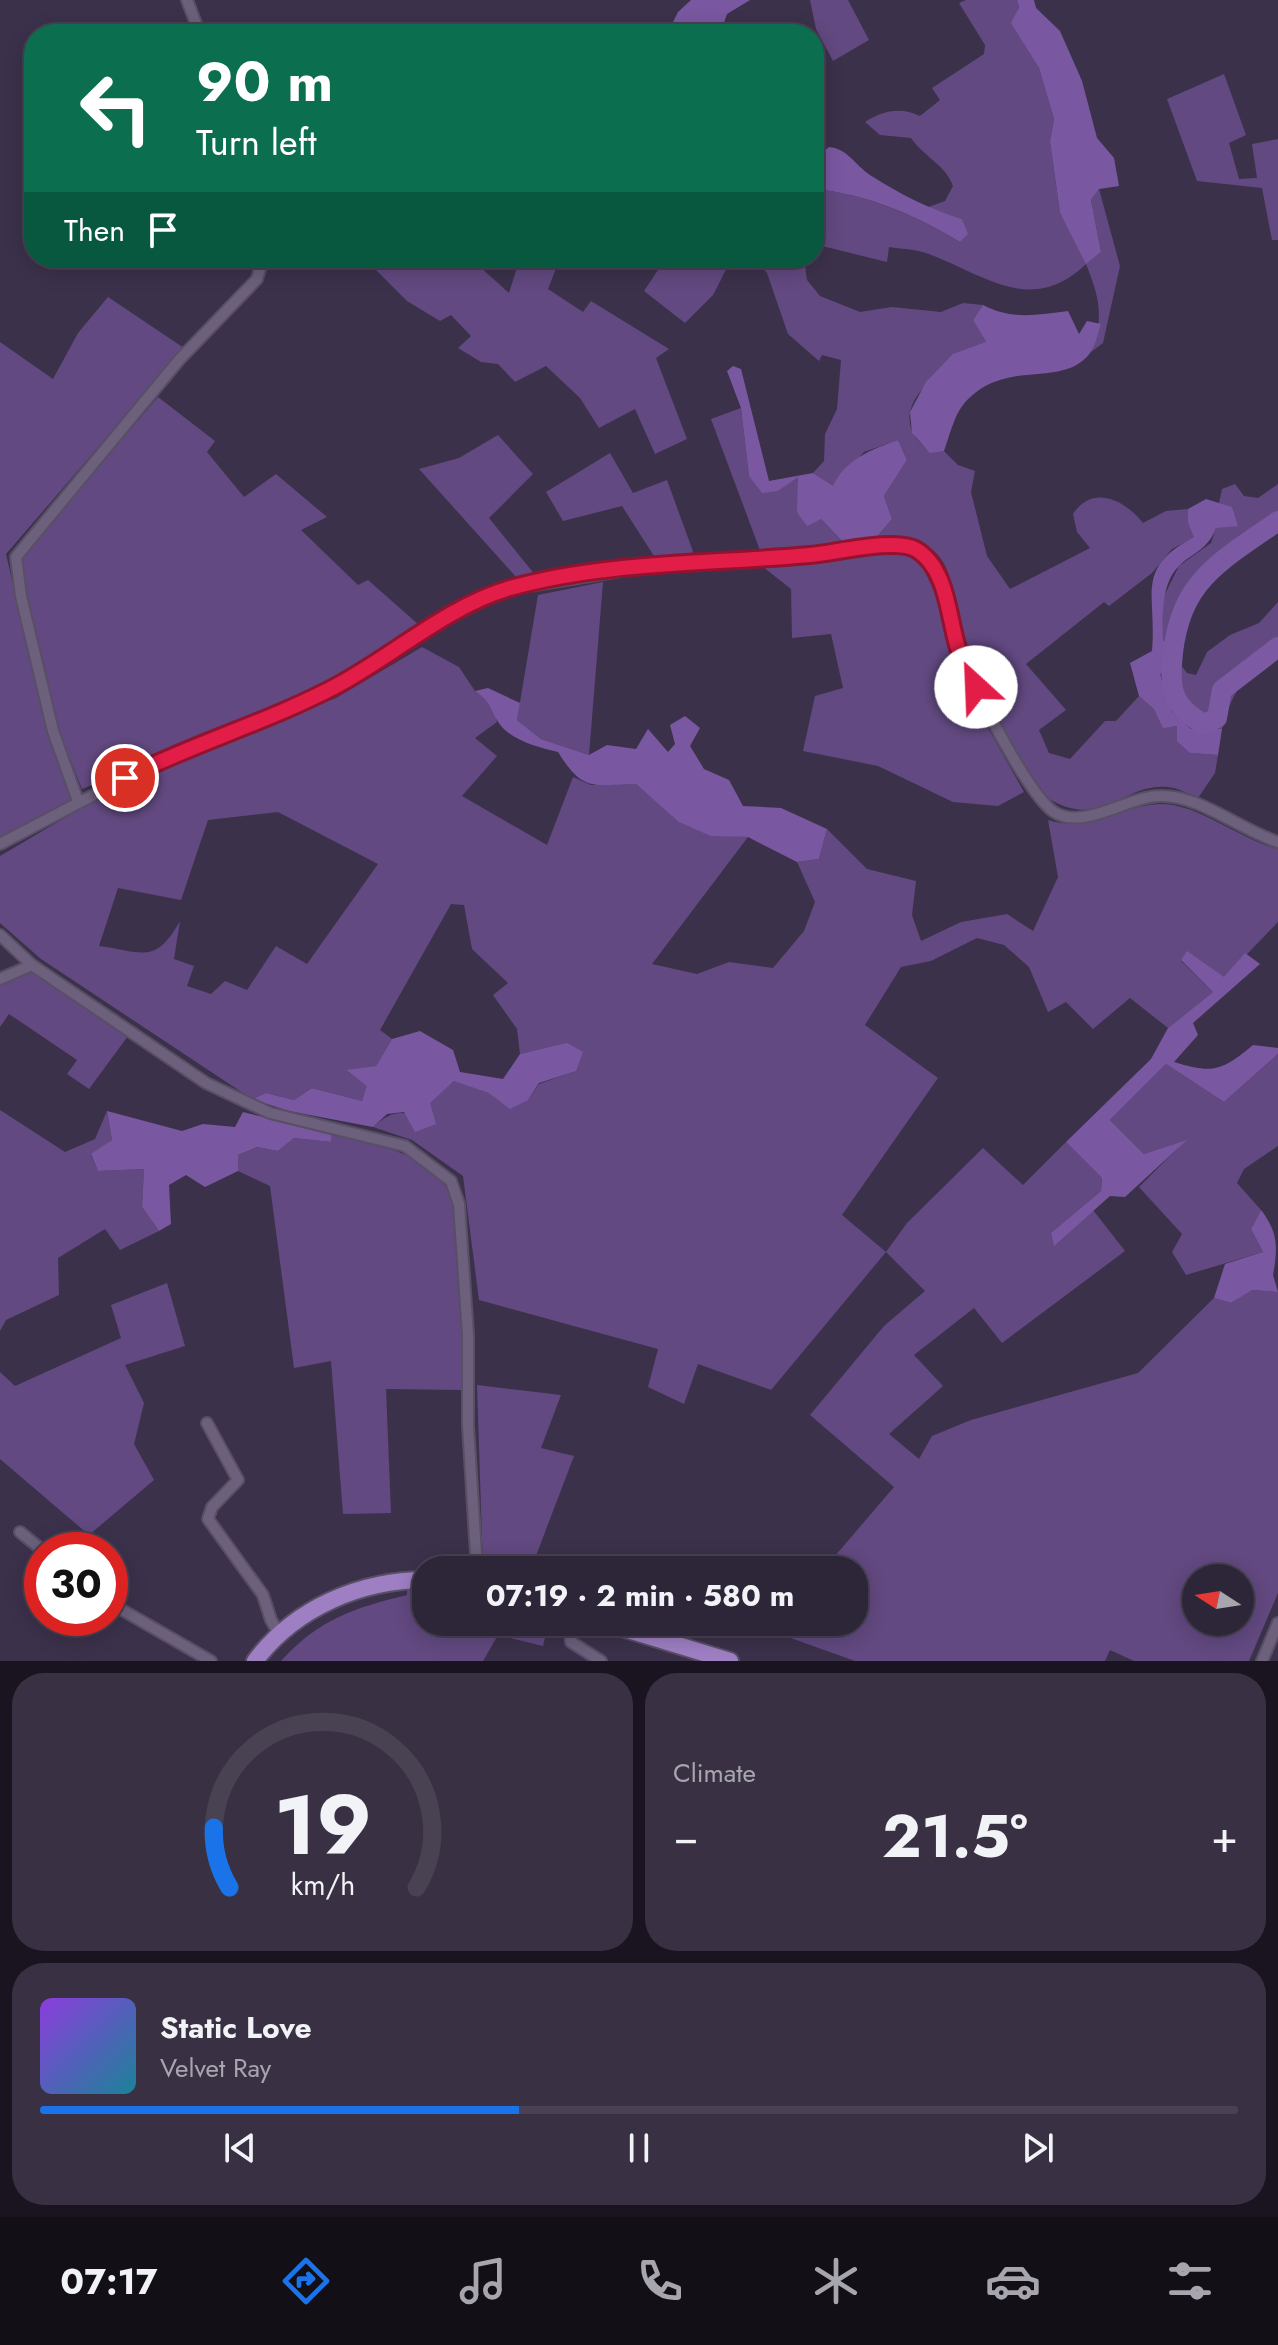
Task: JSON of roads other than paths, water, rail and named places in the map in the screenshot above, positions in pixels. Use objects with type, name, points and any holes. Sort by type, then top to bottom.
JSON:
[{"type":"highway","points":[[255,1661],[279,1634],[325,1602],[350,1592],[412,1582]]},
{"type":"highway","points":[[648,1636],[730,1661]]},
{"type":"street","points":[[187,0],[196,24]]},
{"type":"street","points":[[78,801],[53,731],[21,596],[16,557],[179,360],[257,279],[260,268]]},
{"type":"street","points":[[0,844],[149,766],[289,709],[338,685],[445,619],[505,590],[669,563],[907,545],[923,554],[938,576],[958,648],[976,687],[1026,777],[1055,812],[1072,817],[1148,797],[1174,797],[1278,842]]},
{"type":"street","points":[[0,935],[32,965],[206,1083],[270,1113],[405,1146],[451,1181],[459,1204],[468,1335],[468,1425],[476,1556]]},
{"type":"street","points":[[0,979],[32,965]]},
{"type":"street","points":[[207,1423],[238,1480],[212,1507],[208,1519],[263,1595],[279,1634]]},
{"type":"street","points":[[20,1532],[24,1535]]},
{"type":"street","points":[[128,1613],[211,1661]]},
{"type":"street","points":[[1262,1661],[1278,1623]]},
{"type":"street","points":[[570,1636],[571,1642],[601,1661]]},
{"type":"waterway","points":[[1278,521],[1219,564],[1192,594],[1175,636],[1172,684],[1177,700],[1187,713],[1204,724],[1217,718],[1222,690],[1278,647]]}]
